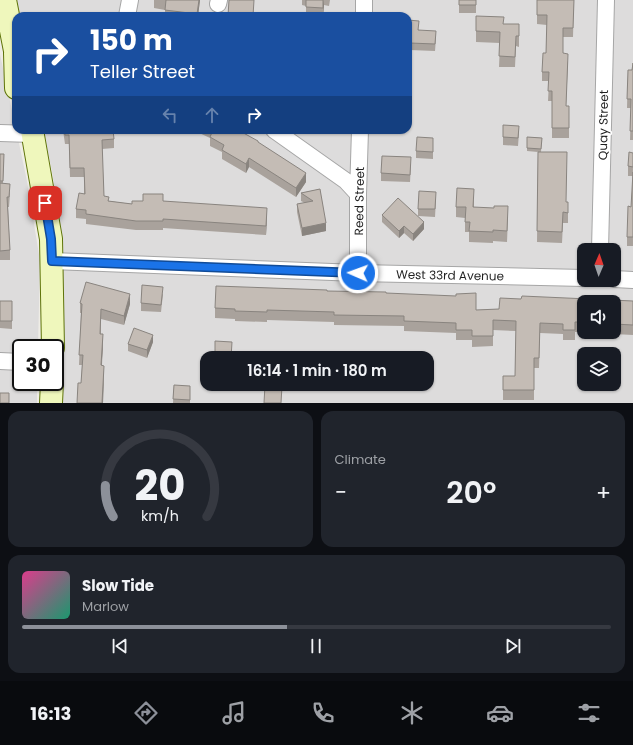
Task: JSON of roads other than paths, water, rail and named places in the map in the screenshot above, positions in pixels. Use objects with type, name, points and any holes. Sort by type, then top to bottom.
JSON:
[{"type":"street","points":[[128,12],[130,0]]},
{"type":"street","points":[[364,0],[364,12]]},
{"type":"street","name":"Quay Street","points":[[600,243],[606,0]]},
{"type":"street","points":[[10,12],[12,29]]},
{"type":"street","points":[[0,133],[12,132]]},
{"type":"street","points":[[32,134],[48,217],[52,261],[53,339]]},
{"type":"street","points":[[280,134],[346,181],[358,194]]},
{"type":"street","name":"Reed Street","points":[[358,273],[360,134]]},
{"type":"street","name":"West 33rd Avenue","points":[[52,261],[358,273],[577,278]]},
{"type":"street","points":[[621,279],[633,280]]},
{"type":"street","points":[[0,361],[12,362]]},
{"type":"street","points":[[51,403],[52,391]]}]
